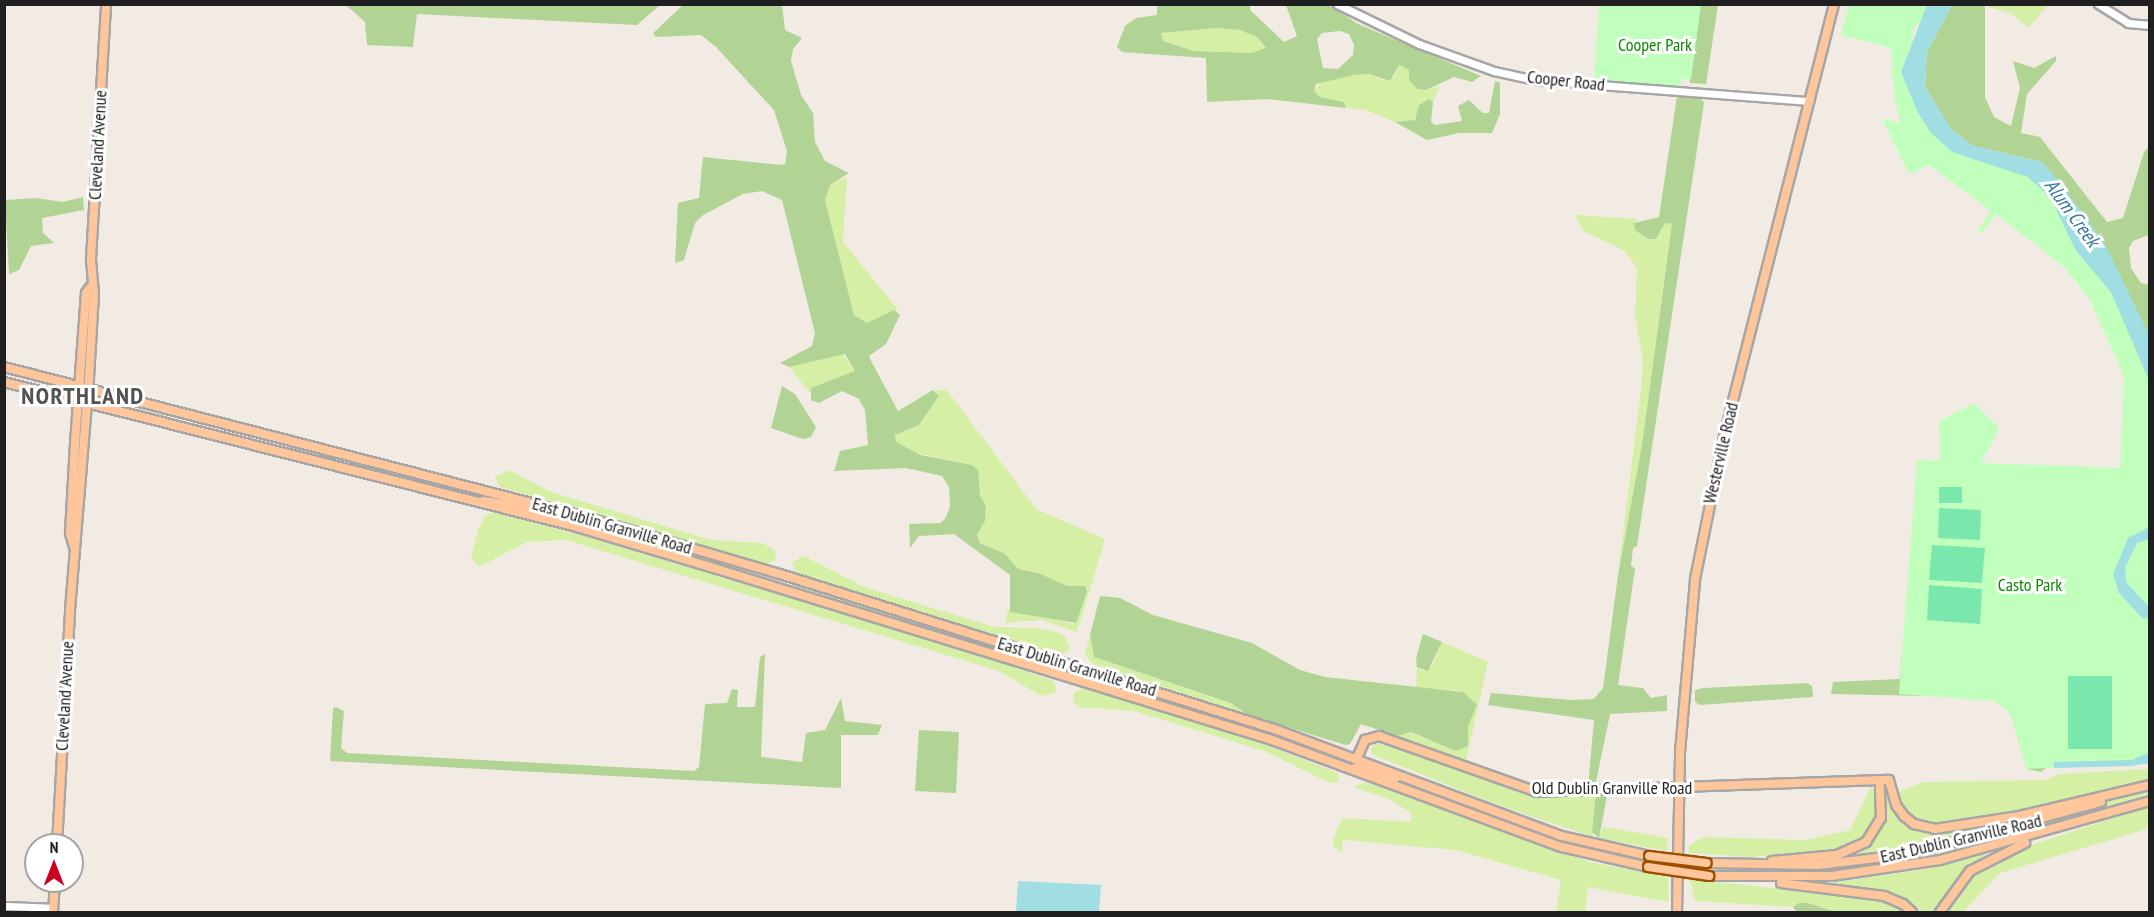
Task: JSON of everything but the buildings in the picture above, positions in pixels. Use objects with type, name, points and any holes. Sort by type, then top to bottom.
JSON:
[{"type":"main road","name":"Cleveland Avenue","points":[[58,833],[74,548],[78,533],[83,402],[94,294],[91,286],[106,4]]},
{"type":"main road","name":"Westerville Road","points":[[1677,912],[1679,788],[1695,579],[1725,432],[1834,4]]},
{"type":"main road","name":"East Dublin Granville Road","points":[[4,367],[578,515],[1190,702],[1357,758],[1562,836],[1649,856],[1707,863],[1818,866],[1910,854],[1998,833],[2150,786]]},
{"type":"main road","name":"East Dublin Granville Road","points":[[4,382],[478,502],[618,540],[1281,743],[1562,847],[1611,860],[1709,876],[1793,878],[1858,874],[1940,860],[2064,828],[2150,801]]},
{"type":"main road","points":[[373,475],[466,493],[482,489]]},
{"type":"main road","points":[[478,502],[494,500],[578,515]]},
{"type":"main road","points":[[967,646],[1057,666],[1072,666]]},
{"type":"main road","points":[[1069,678],[1086,676],[1190,702]]},
{"type":"main road","name":"Old Dublin Granville Road","points":[[1357,758],[1365,740],[1379,736],[1537,792],[1885,780]]},
{"type":"main road","points":[[1281,743],[1294,743],[1347,761],[1357,758]]},
{"type":"main road","points":[[1352,769],[1361,766],[1456,801],[1465,799]]},
{"type":"main road","points":[[1885,780],[1896,805],[1904,816],[1914,824],[1935,829],[2019,816],[2150,786]]},
{"type":"main road","points":[[1707,863],[1811,858],[1859,847],[1876,832],[1881,818],[1885,780]]},
{"type":"main road","points":[[1940,912],[1970,871],[2064,828]]},
{"type":"main road","points":[[1709,876],[1872,893],[1898,901],[1912,912]]},
{"type":"main road","points":[[53,910],[54,893]]},
{"type":"street","name":"Cooper Road","points":[[1337,4],[1419,44],[1480,67],[1524,77],[1809,101]]},
{"type":"street","points":[[2098,4],[2128,23],[2150,25]]},
{"type":"street","points":[[4,906],[53,910]]},
{"type":"green space","points":[[660,4],[637,25],[417,14],[413,47],[367,45],[365,22],[346,5]]},
{"type":"green space","points":[[683,5],[782,5],[785,30],[802,38],[793,49],[791,61],[801,95],[813,113],[815,142],[825,161],[849,173],[830,185],[825,200],[854,315],[867,323],[894,310],[900,315],[886,344],[869,356],[871,361],[898,411],[933,390],[939,396],[919,425],[895,435],[896,442],[921,455],[972,465],[978,470],[980,495],[986,507],[985,521],[977,535],[980,543],[1005,554],[1018,569],[1038,573],[1067,586],[1085,586],[1087,592],[1076,623],[1010,612],[1010,575],[954,534],[919,536],[910,548],[909,524],[940,523],[945,519],[950,507],[949,487],[942,476],[906,468],[834,471],[840,451],[868,445],[865,410],[859,399],[842,391],[819,403],[811,400],[811,388],[855,371],[845,354],[789,367],[780,363],[812,346],[815,333],[782,200],[762,191],[743,194],[703,215],[695,223],[684,260],[675,263],[678,203],[699,198],[703,157],[781,165],[785,164],[787,151],[774,110],[716,47],[701,35],[656,37],[653,33]]},
{"type":"green space","points":[[1157,5],[1250,5],[1250,10],[1284,42],[1297,36],[1286,5],[1329,5],[1358,24],[1481,76],[1472,82],[1454,77],[1426,90],[1417,89],[1409,80],[1409,70],[1399,65],[1390,81],[1369,74],[1316,84],[1314,91],[1320,97],[1344,102],[1346,108],[1268,99],[1207,102],[1206,58],[1122,52],[1117,47],[1125,26],[1136,18],[1157,15]],"holes":[[[1216,28],[1240,30],[1257,37],[1266,48],[1251,53],[1194,51],[1163,41],[1161,33]],[[1340,31],[1349,34],[1354,45],[1353,55],[1338,69],[1323,68],[1317,39],[1322,33]]]},
{"type":"green space","name":"Cooper Park","points":[[1599,5],[1701,5],[1691,79],[1681,79],[1680,88],[1594,81]]},
{"type":"green space","points":[[1698,5],[1718,5],[1706,84],[1690,83],[1689,76]]},
{"type":"green space","name":"Casto Park","points":[[1849,5],[1936,5],[1914,28],[1908,74],[1925,112],[1979,153],[2026,160],[2111,278],[2149,362],[2149,763],[2027,769],[2013,721],[2008,711],[1995,701],[1899,694],[1917,460],[1940,461],[1939,421],[1974,403],[1999,428],[1981,463],[2120,468],[2124,376],[2090,300],[2064,267],[1996,214],[1981,234],[1977,231],[1991,211],[1929,165],[1909,174],[1882,119],[1900,123],[1894,95],[1891,48],[1841,35]]},
{"type":"green space","points":[[1952,5],[1985,5],[1985,97],[1994,117],[2011,126],[2020,88],[2013,61],[2034,68],[2056,56],[2056,61],[2027,94],[2021,133],[2040,137],[2107,222],[2123,218],[2144,152],[2149,147],[2149,235],[2133,241],[2129,248],[2131,268],[2141,283],[2149,285],[2149,335],[2077,208],[2042,162],[1973,146],[1951,129],[1925,87],[1927,52]]},
{"type":"green space","points":[[2048,5],[2028,28],[2010,13],[1985,6]]},
{"type":"green space","points":[[1216,28],[1240,30],[1257,37],[1266,49],[1251,53],[1194,51],[1163,41],[1161,33]]},
{"type":"green space","points":[[1399,65],[1409,70],[1426,90],[1440,86],[1433,102],[1429,99],[1412,121],[1395,122],[1366,110],[1346,108],[1344,102],[1320,97],[1314,91],[1321,82],[1354,75],[1369,74],[1384,81],[1394,77]]},
{"type":"green space","points":[[1495,81],[1500,83],[1500,114],[1492,133],[1459,133],[1427,140],[1395,122],[1415,120],[1419,105],[1429,99],[1433,102],[1431,122],[1435,125],[1462,121],[1458,106],[1469,100],[1483,113],[1489,113]]},
{"type":"green space","points":[[1677,96],[1701,98],[1704,103],[1637,546],[1633,548],[1631,565],[1635,569],[1618,685],[1643,688],[1651,698],[1667,695],[1667,711],[1610,714],[1596,782],[1588,787],[1594,720],[1488,705],[1491,693],[1570,700],[1594,699],[1603,688],[1618,575],[1642,445],[1672,224],[1665,223],[1656,239],[1648,239],[1635,230],[1634,223],[1659,217]]},
{"type":"green space","points":[[847,177],[843,242],[898,310],[867,323],[854,315],[825,200],[830,185]]},
{"type":"green space","points":[[83,197],[84,210],[42,218],[43,233],[54,243],[31,246],[19,270],[9,274],[5,200],[37,198],[62,202]]},
{"type":"green space","points":[[1574,215],[1638,219],[1634,223],[1656,239],[1664,223],[1672,224],[1642,445],[1618,575],[1643,361],[1635,315],[1637,268],[1625,251],[1585,232]]},
{"type":"green space","points":[[841,352],[855,371],[809,392],[789,367]]},
{"type":"green space","points":[[782,386],[795,394],[816,427],[811,437],[803,439],[771,428]]},
{"type":"green space","points":[[946,389],[1036,509],[1105,539],[1077,632],[1042,620],[1005,623],[1008,609],[1010,612],[1036,614],[1073,624],[1086,588],[1067,586],[1038,573],[1018,569],[1005,554],[980,543],[977,535],[985,521],[986,507],[980,495],[978,470],[972,465],[921,454],[896,443],[895,435],[919,425],[937,400],[936,391]]},
{"type":"green space","points":[[509,470],[551,492],[711,540],[763,543],[775,551],[776,560],[764,565],[500,487],[495,477]]},
{"type":"green space","points":[[1939,487],[1962,487],[1962,503],[1939,503]]},
{"type":"green space","points":[[509,505],[593,523],[765,577],[664,550]]},
{"type":"green space","points":[[1939,508],[1981,510],[1980,540],[1938,538]]},
{"type":"green space","points":[[492,512],[581,535],[961,649],[1054,681],[1057,692],[1041,696],[999,671],[566,540],[527,542],[479,567],[471,557],[478,530],[485,516]]},
{"type":"green space","points":[[1932,545],[1985,548],[1982,583],[1929,580]]},
{"type":"green space","points":[[804,556],[864,587],[995,627],[1036,628],[1056,632],[1065,636],[1070,648],[1065,654],[1054,653],[796,573],[792,562]]},
{"type":"green space","points":[[794,584],[1043,661],[802,592],[792,587]]},
{"type":"green space","points":[[1929,585],[1982,589],[1980,624],[1927,620]]},
{"type":"green space","points":[[1100,596],[1120,598],[1153,615],[1252,643],[1300,670],[1325,677],[1463,692],[1477,705],[1468,726],[1468,746],[1456,751],[1411,732],[1397,736],[1361,724],[1350,744],[1345,745],[1246,714],[1231,703],[1094,657],[1090,635]]},
{"type":"green space","points":[[1423,634],[1442,642],[1428,671],[1417,667],[1416,658]]},
{"type":"green space","points":[[1090,635],[1094,657],[1231,703],[1246,714],[1093,664],[1085,654]]},
{"type":"green space","points":[[1442,642],[1488,662],[1466,761],[1397,736],[1410,732],[1456,751],[1468,746],[1468,726],[1477,705],[1457,690],[1416,689],[1417,667],[1423,671],[1433,665]]},
{"type":"green space","points":[[765,654],[761,757],[802,762],[806,733],[825,730],[841,698],[845,721],[882,725],[878,735],[841,735],[841,788],[330,761],[333,708],[336,707],[344,711],[341,748],[347,753],[694,771],[699,767],[705,704],[727,703],[732,689],[738,690],[737,707],[755,707],[760,657]]},
{"type":"green space","points":[[1902,654],[1997,682],[2046,768],[2041,772],[2027,769],[2013,721],[2008,711],[1995,701],[1974,697],[1831,694],[1833,682],[1900,679]]},
{"type":"green space","points":[[2068,676],[2112,676],[2112,749],[2068,749]]},
{"type":"green space","points":[[1100,683],[1190,705],[1328,751],[1327,754]]},
{"type":"green space","points":[[1807,683],[1812,686],[1813,697],[1700,705],[1695,702],[1695,690],[1704,688]]},
{"type":"green space","points":[[1086,688],[1238,734],[1338,773],[1339,782],[1330,783],[1264,751],[1134,711],[1078,707],[1073,700],[1074,692]]},
{"type":"green space","points":[[919,730],[959,732],[956,793],[915,791]]},
{"type":"green space","points":[[1375,744],[1387,745],[1527,793],[1596,794],[1593,837],[1498,805],[1373,755],[1370,749]]},
{"type":"green space","points":[[2149,769],[2147,781],[2043,806],[1942,824],[1913,817],[1903,807],[1899,792],[1923,782],[2046,780],[2059,774]]},
{"type":"green space","points":[[1380,774],[1464,802],[1553,837],[1516,827]]},
{"type":"green space","points":[[1365,782],[1590,862],[1668,877],[1669,902],[1588,887],[1585,912],[1556,912],[1561,880],[1456,850],[1343,840],[1342,853],[1334,847],[1333,840],[1342,818],[1411,822],[1411,813],[1391,800],[1353,787]]},
{"type":"green space","points":[[1871,787],[1878,794],[1879,815],[1867,837],[1839,850],[1752,857],[1689,853],[1689,846],[1703,837],[1806,840],[1850,830]]},
{"type":"green space","points":[[1885,789],[1914,826],[2018,820],[1932,844],[1843,858],[1864,847],[1880,831],[1885,818]]},
{"type":"green space","points":[[2149,789],[2149,794],[1957,852],[1859,870],[1815,872],[1960,846]]},
{"type":"green space","points":[[1596,794],[1607,796],[1599,838],[1592,832]]},
{"type":"green space","points":[[2149,806],[2147,829],[2000,873],[1963,912],[1944,912],[1972,874],[2019,849]]},
{"type":"green space","points":[[1603,827],[1668,838],[1667,851],[1599,838]]},
{"type":"green space","points":[[1987,853],[1951,887],[1936,912],[1916,912],[1874,891],[1825,884],[1920,870]]},
{"type":"green space","points":[[1690,879],[1884,900],[1906,912],[1836,912],[1808,903],[1793,907],[1695,901]]},
{"type":"green space","points":[[1799,903],[1808,903],[1836,912],[1796,912],[1793,907]]},
{"type":"water","name":"Alum Creek","points":[[1927,5],[1952,5],[1927,52],[1925,87],[1951,129],[1973,146],[2042,162],[2058,180],[2105,244],[2149,335],[2149,381],[2111,292],[2076,251],[2051,199],[2028,177],[1952,152],[1930,132],[1917,111],[1901,72]]},
{"type":"water","points":[[2149,527],[2149,539],[2137,543],[2125,568],[2126,582],[2149,607],[2149,619],[2142,618],[2119,593],[2113,574],[2128,538]]},
{"type":"water","points":[[2147,753],[2149,763],[2131,766],[2054,768],[2054,762],[2132,760]]},
{"type":"water","points":[[1018,881],[1101,885],[1099,912],[1016,912]]},
{"type":"district","name":"NORTHLAND","points":[[83,396]]}]
